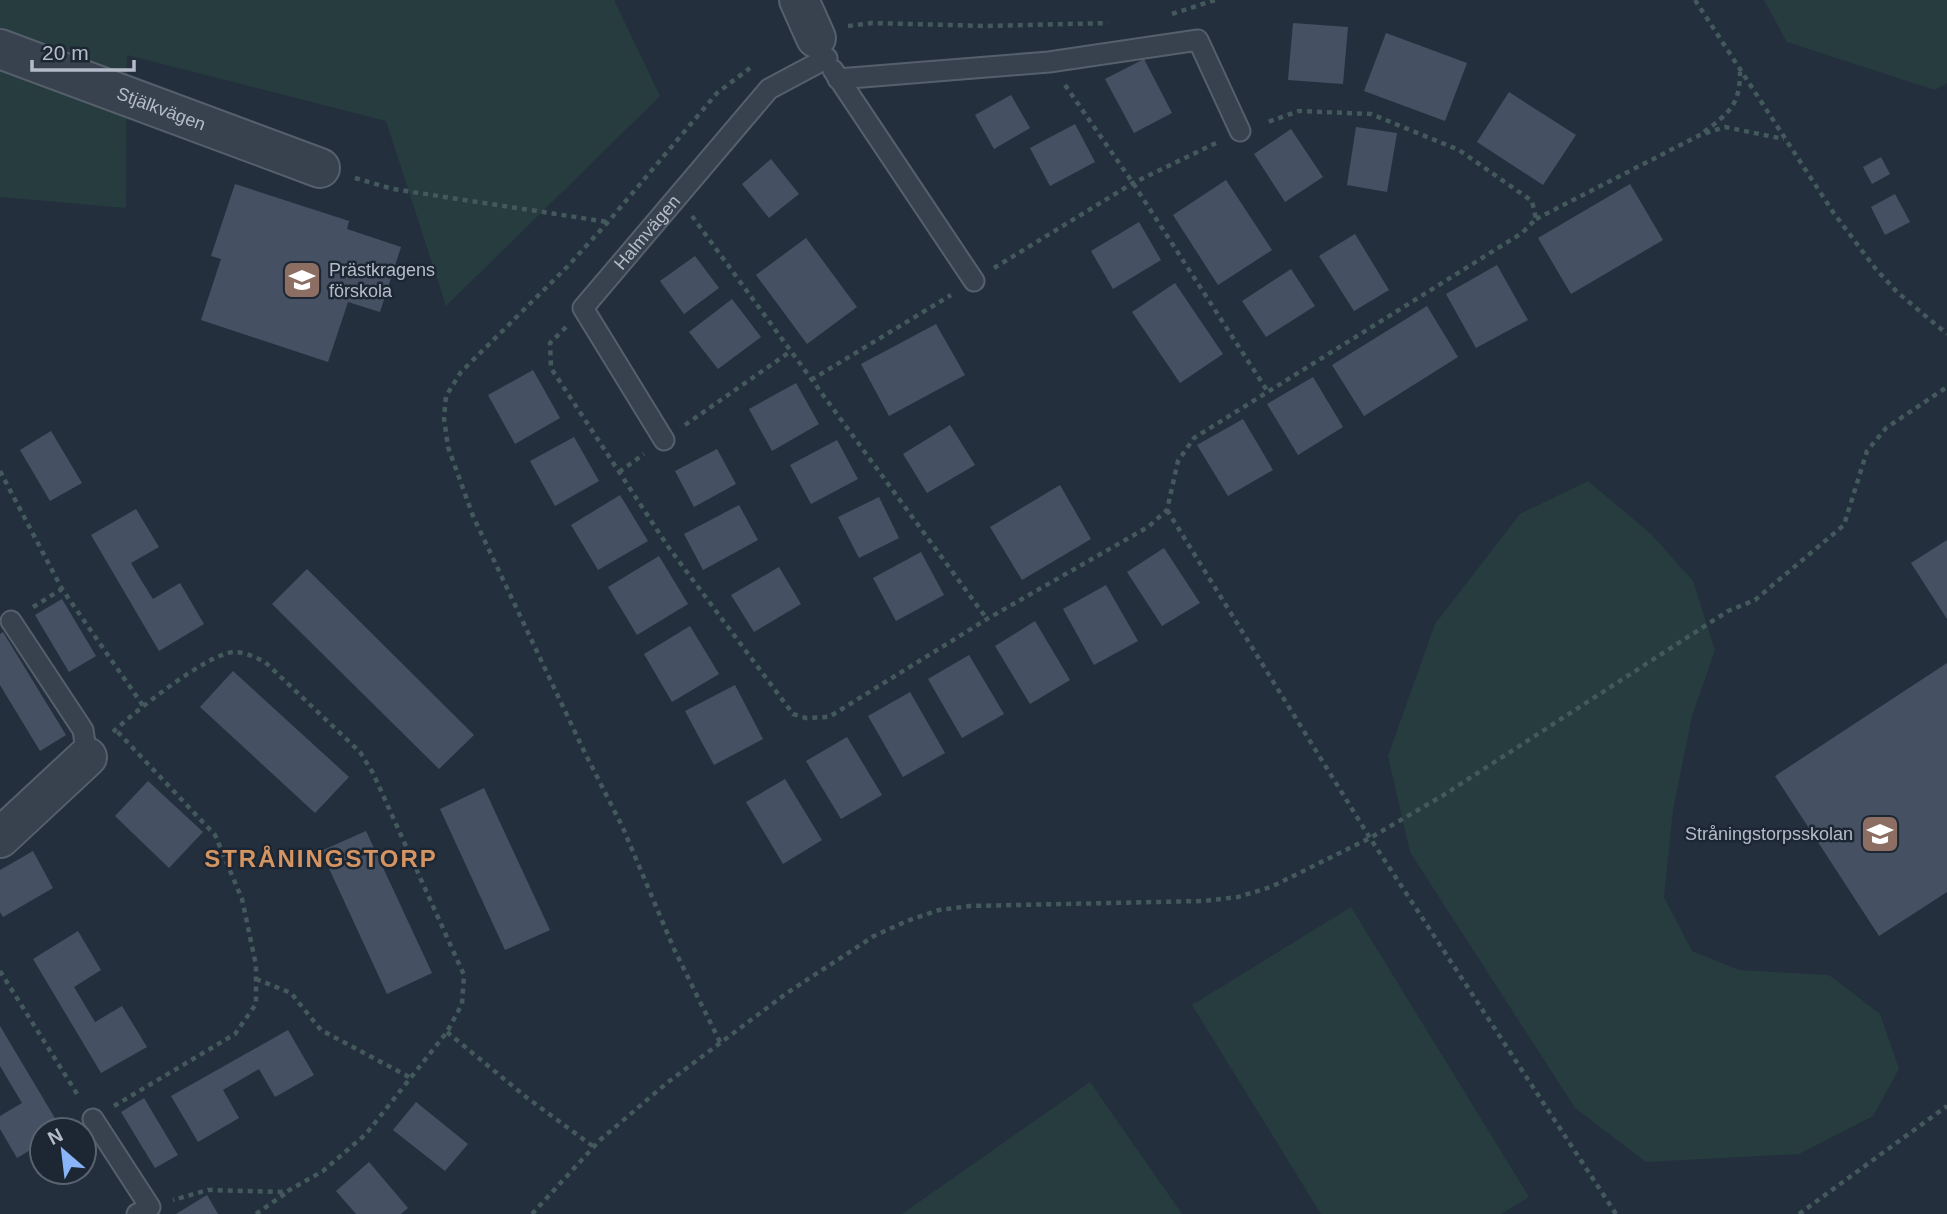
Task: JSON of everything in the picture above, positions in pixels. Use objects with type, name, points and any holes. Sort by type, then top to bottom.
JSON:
[{"type":"street","points":[[799,0],[821,48]]},
{"type":"street","name":"Stjälkvägen","points":[[0,48],[320,168]]},
{"type":"street","points":[[0,838],[88,757]]},
{"type":"lane","points":[[838,79],[1049,62],[1198,40],[1240,131]]},
{"type":"lane","points":[[821,48],[838,79],[974,281]]},
{"type":"lane","name":"Halmvägen","points":[[583,308],[769,89],[821,48]]},
{"type":"lane","points":[[583,308],[664,440]]},
{"type":"lane","points":[[11,621],[83,730],[88,757]]},
{"type":"lane","points":[[98,1128],[144,1211]]},
{"type":"path","points":[[1170,15],[1215,0]]},
{"type":"path","points":[[1695,0],[1833,212],[1875,268],[1897,292],[1947,334]]},
{"type":"path","points":[[821,48],[846,26],[872,23],[987,26],[1115,23]]},
{"type":"path","points":[[720,1041],[674,949],[623,828],[473,516],[448,447],[444,418],[446,396],[461,372],[567,267],[717,93],[760,62]]},
{"type":"path","points":[[1049,62],[1133,183],[1268,392]]},
{"type":"path","points":[[583,308],[550,343],[551,368],[669,548],[793,714],[806,718],[829,717],[987,619],[1148,527],[1167,510],[1178,461],[1194,438],[1522,233],[1536,219],[1700,135],[1723,118],[1736,104],[1740,89],[1740,72]]},
{"type":"path","points":[[1133,183],[1240,131],[1299,111],[1371,114],[1459,150],[1532,201],[1536,219]]},
{"type":"path","points":[[1700,135],[1725,127],[1785,139]]},
{"type":"path","points":[[320,168],[393,189],[608,222]]},
{"type":"path","points":[[677,196],[987,619]]},
{"type":"path","points":[[619,472],[791,351]]},
{"type":"path","points":[[532,1214],[594,1147],[668,1082],[720,1041],[874,936],[906,921],[939,910],[970,906],[1203,901],[1238,897],[1291,879],[1370,838],[1441,796],[1728,611],[1755,600],[1844,525],[1867,451],[1886,428],[1947,387]]},
{"type":"path","points":[[0,471],[62,589],[144,706]]},
{"type":"path","points":[[1167,510],[1370,838],[1616,1214]]},
{"type":"path","points":[[88,757],[115,729],[144,706],[211,661],[233,652],[250,654],[265,662],[360,752],[373,773],[464,975],[462,1004],[447,1032],[366,1134],[323,1171],[286,1192],[256,1214]]},
{"type":"path","points":[[98,1116],[235,1034],[256,1004],[256,965],[242,899],[215,835],[115,729]]},
{"type":"path","points":[[0,971],[91,1116]]},
{"type":"path","points":[[256,979],[291,993],[321,1030],[411,1078]]},
{"type":"path","points":[[447,1032],[526,1097],[594,1147]]},
{"type":"path","points":[[1799,1214],[1947,1106]]},
{"type":"path","points":[[144,1211],[208,1190],[286,1192]]},
{"type":"green space","points":[[0,0],[614,0],[660,96],[446,306],[386,121],[127,55],[126,208],[0,197]]},
{"type":"green space","points":[[1764,0],[1947,0],[1947,83],[1935,90],[1787,42]]},
{"type":"green space","points":[[1588,481],[1652,535],[1693,581],[1715,650],[1692,716],[1673,810],[1664,897],[1692,951],[1739,970],[1829,975],[1880,1014],[1899,1069],[1873,1116],[1799,1154],[1646,1162],[1575,1108],[1410,852],[1388,756],[1435,624],[1520,514]]},
{"type":"green space","points":[[1351,907],[1529,1197],[1501,1214],[1321,1214],[1192,1005]]},
{"type":"green space","points":[[1090,1082],[1182,1214],[902,1214]]},
{"type":"building","points":[[1293,23],[1348,27],[1343,84],[1288,80]]},
{"type":"building","points":[[1386,33],[1467,63],[1445,121],[1364,91]]},
{"type":"building","points":[[1144,59],[1172,113],[1134,133],[1105,79]]},
{"type":"building","points":[[1509,92],[1576,135],[1543,185],[1477,142]]},
{"type":"building","points":[[1011,95],[1030,128],[994,149],[975,115]]},
{"type":"building","points":[[1075,124],[1095,162],[1050,186],[1030,148]]},
{"type":"building","points":[[1356,127],[1397,133],[1387,192],[1347,185]]},
{"type":"building","points":[[1291,129],[1323,177],[1285,202],[1254,154]]},
{"type":"building","points":[[1881,157],[1890,174],[1872,184],[1863,167]]},
{"type":"building","points":[[771,159],[799,194],[769,218],[742,184]]},
{"type":"building","points":[[1226,180],[1272,250],[1218,285],[1173,215]]},
{"type":"building","name":"Prästkragens förskola","points":[[235,184],[349,221],[347,229],[401,247],[380,312],[348,302],[328,362],[201,320],[221,259],[211,256]]},
{"type":"building","points":[[1630,184],[1663,240],[1571,294],[1538,238]]},
{"type":"building","points":[[1895,194],[1910,222],[1885,235],[1871,207]]},
{"type":"building","points":[[1139,222],[1161,260],[1113,289],[1091,251]]},
{"type":"building","points":[[1355,234],[1389,290],[1354,311],[1319,256]]},
{"type":"building","points":[[806,238],[857,307],[807,344],[756,275]]},
{"type":"building","points":[[695,256],[719,288],[684,314],[660,281]]},
{"type":"building","points":[[1497,265],[1528,320],[1476,348],[1446,294]]},
{"type":"building","points":[[1291,269],[1315,306],[1266,337],[1242,301]]},
{"type":"building","points":[[1175,283],[1223,354],[1180,383],[1132,312]]},
{"type":"building","points":[[732,299],[761,337],[718,369],[689,332]]},
{"type":"building","points":[[1427,306],[1458,357],[1364,416],[1332,365]]},
{"type":"building","points":[[936,324],[965,375],[889,416],[861,364]]},
{"type":"building","points":[[533,370],[560,418],[515,444],[488,395]]},
{"type":"building","points":[[1313,377],[1343,427],[1298,455],[1267,404]]},
{"type":"building","points":[[796,383],[819,424],[772,451],[749,409]]},
{"type":"building","points":[[1243,419],[1273,470],[1228,496],[1197,445]]},
{"type":"building","points":[[950,425],[975,465],[927,493],[903,454]]},
{"type":"building","points":[[51,431],[82,483],[50,501],[20,450]]},
{"type":"building","points":[[574,437],[599,481],[555,506],[530,461]]},
{"type":"building","points":[[837,440],[858,479],[811,504],[790,465]]},
{"type":"building","points":[[717,449],[736,484],[694,507],[675,471]]},
{"type":"building","points":[[1060,485],[1091,539],[1022,580],[990,527]]},
{"type":"building","points":[[620,495],[648,541],[598,570],[571,525]]},
{"type":"building","points":[[879,497],[899,538],[859,558],[838,517]]},
{"type":"building","points":[[739,505],[758,540],[703,570],[684,534]]},
{"type":"building","points":[[136,509],[159,547],[131,563],[141,580],[153,599],[180,583],[204,624],[159,651],[91,535]]},
{"type":"building","points":[[1947,540],[1947,619],[1911,563]]},
{"type":"building","points":[[1164,548],[1200,603],[1162,626],[1127,572]]},
{"type":"building","points":[[921,552],[944,595],[896,621],[873,578]]},
{"type":"building","points":[[659,556],[688,604],[637,635],[608,587]]},
{"type":"building","points":[[779,567],[801,604],[754,632],[731,595]]},
{"type":"building","points":[[307,569],[474,735],[439,769],[272,604]]},
{"type":"building","points":[[1106,585],[1138,641],[1094,665],[1063,609]]},
{"type":"building","points":[[62,599],[96,656],[69,672],[35,615]]},
{"type":"building","points":[[1035,621],[1070,680],[1030,704],[995,646]]},
{"type":"building","points":[[690,626],[719,674],[672,702],[644,654]]},
{"type":"building","points":[[3,632],[66,735],[40,751],[0,685],[0,634]]},
{"type":"building","points":[[969,655],[1004,714],[962,738],[928,679]]},
{"type":"building","name":"Stråningstorpsskolan","points":[[1947,663],[1947,892],[1879,936],[1775,776]]},
{"type":"building","points":[[233,671],[349,777],[315,813],[200,707]]},
{"type":"building","points":[[735,685],[763,739],[714,765],[685,711]]},
{"type":"building","points":[[910,692],[945,753],[903,777],[868,716]]},
{"type":"building","points":[[847,737],[882,795],[841,819],[806,761]]},
{"type":"building","points":[[785,779],[822,840],[783,864],[746,802]]},
{"type":"building","points":[[148,781],[203,832],[169,868],[115,816]]},
{"type":"building","points":[[484,788],[550,930],[505,950],[440,809]]},
{"type":"building","points":[[366,831],[432,973],[387,994],[321,851]]},
{"type":"building","points":[[33,851],[53,888],[3,917],[0,912],[0,870]]},
{"type":"building","points":[[78,931],[101,970],[74,987],[95,1022],[122,1006],[147,1047],[101,1073],[33,959]]},
{"type":"building","points":[[0,1026],[54,1116],[28,1116],[28,1151],[17,1158],[0,1129],[0,1116],[22,1103],[0,1066]]},
{"type":"building","points":[[288,1030],[314,1075],[275,1097],[259,1069],[223,1090],[239,1118],[198,1142],[171,1096]]},
{"type":"building","points":[[144,1098],[178,1155],[155,1168],[121,1112]]},
{"type":"building","points":[[416,1102],[468,1144],[445,1171],[393,1130]]},
{"type":"building","points":[[369,1162],[408,1208],[401,1214],[356,1214],[336,1191]]},
{"type":"building","points":[[207,1195],[218,1214],[176,1214]]},
{"type":"place","name":"Prästkragens förskola","points":[[302,280]]},
{"type":"place","name":"Stråningstorpsskolan","points":[[1880,834]]},
{"type":"district","name":"STRÅNINGSTORP","points":[[321,858]]}]
